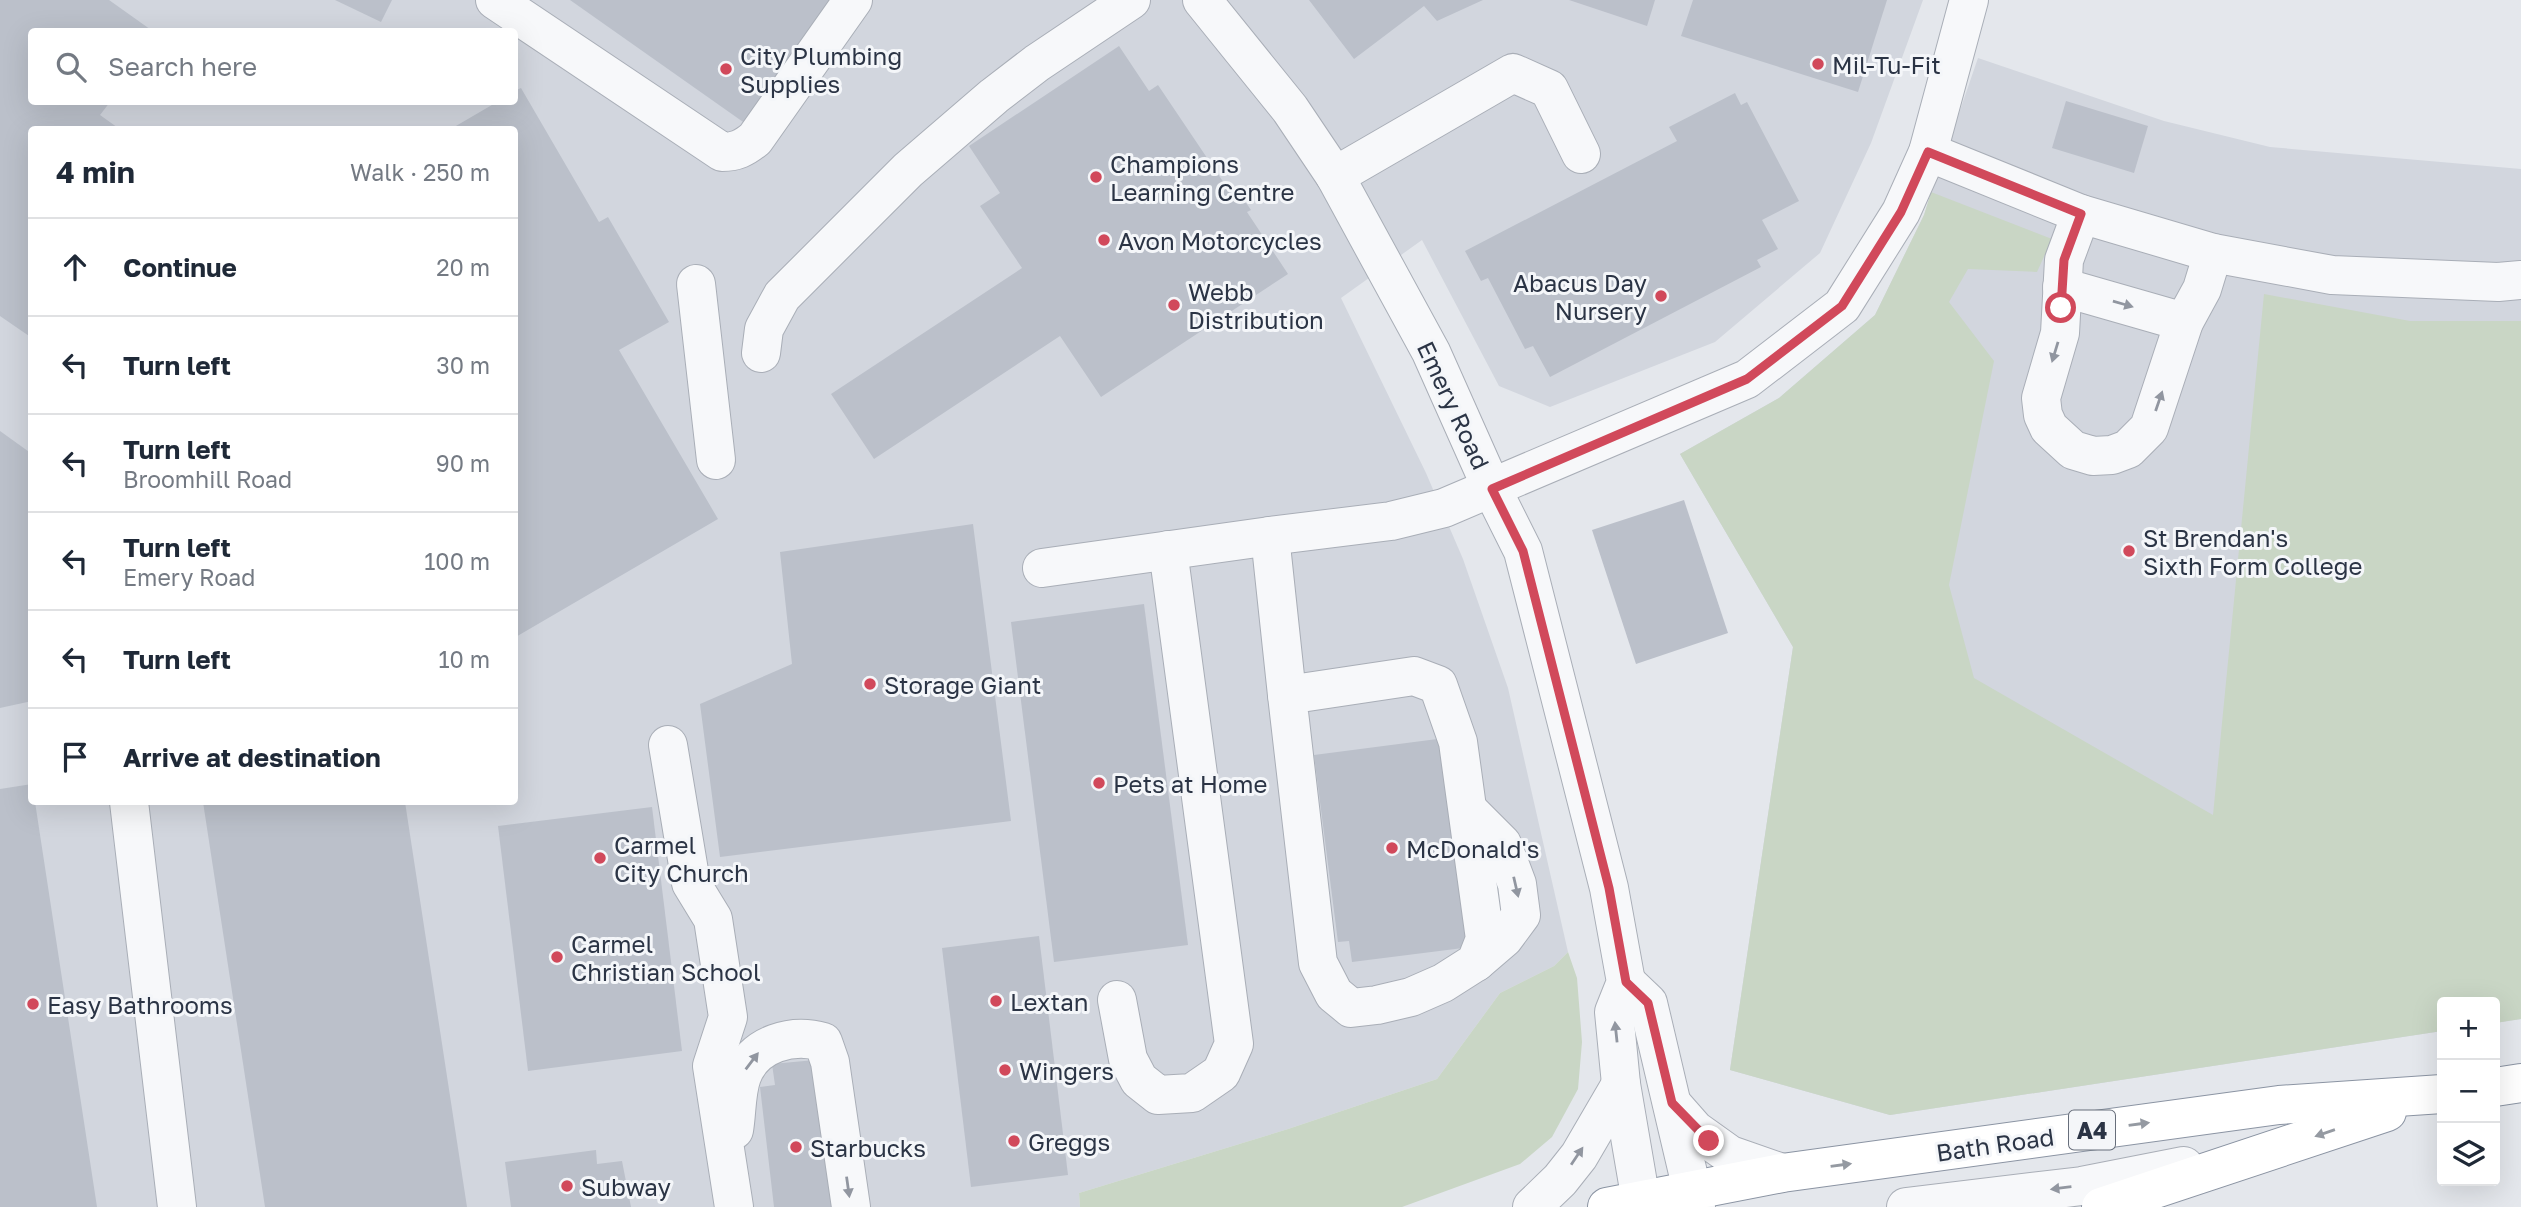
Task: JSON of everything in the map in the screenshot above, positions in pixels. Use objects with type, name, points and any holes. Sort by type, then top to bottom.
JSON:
[{"type":"highway","points":[[2500,1086],[2521,1083]]},
{"type":"highway","name":"Bath Road","points":[[1635,1205],[1695,1198],[1782,1173],[2279,1105],[2437,1095]]},
{"type":"highway","name":"Bath Road","points":[[2101,1207],[2437,1096]]},
{"type":"street","points":[[495,0],[722,152],[733,152],[755,139],[853,0]]},
{"type":"street","points":[[761,354],[764,329],[782,296],[908,170],[1037,63],[1131,0]]},
{"type":"street","points":[[1042,568],[1391,522],[1444,508],[1747,379],[1842,306],[1901,212],[1928,152],[1969,0]]},
{"type":"street","name":"Emery Road","points":[[1205,1],[1290,109],[1335,176],[1431,352],[1492,489],[1523,551],[1609,888],[1626,982]]},
{"type":"street","points":[[1335,176],[1513,73],[1549,89],[1581,154]]},
{"type":"street","points":[[1928,152],[2081,214],[2213,253],[2332,275],[2498,282],[2521,280]]},
{"type":"street","points":[[2081,214],[2064,260],[2060,333],[2041,398],[2043,415],[2049,428],[2073,450],[2093,456],[2112,455],[2128,449],[2149,428],[2185,322],[2202,289],[2213,253]]},
{"type":"street","points":[[696,284],[716,460]]},
{"type":"street","points":[[2062,287],[2185,322]]},
{"type":"street","points":[[1270,536],[1287,695],[1318,963],[1334,994],[1351,1008],[1410,997],[1443,983],[1476,962],[1504,938],[1521,915],[1517,884],[1502,844],[1468,810],[1458,742],[1438,685],[1414,676],[1287,695]]},
{"type":"street","points":[[1117,1000],[1128,1059],[1139,1080],[1158,1095],[1192,1093],[1221,1073],[1234,1044],[1168,550]]},
{"type":"street","points":[[668,745],[691,883],[713,919],[728,1017],[712,1066],[731,1190]]},
{"type":"street","points":[[129,805],[177,1207]]},
{"type":"street","points":[[1635,1205],[1614,1013],[1626,982],[1648,1003],[1695,1198]]},
{"type":"street","points":[[731,1190],[741,1076],[755,1053],[777,1042],[807,1037],[823,1042],[830,1062],[851,1207]]},
{"type":"street","points":[[1532,1207],[1560,1180],[1579,1156],[1621,1084]]},
{"type":"street","points":[[1672,1103],[1709,1141],[1730,1155],[1782,1173]]},
{"type":"street","name":"Bath Road","points":[[1906,1207],[2082,1186],[2272,1150]]},
{"type":"shaded area","points":[[0,0],[1923,0],[1871,143],[1820,253],[1715,342],[1550,407],[1499,386],[1422,240],[1341,298],[1426,473],[1463,559],[1508,688],[1568,952],[1554,966],[1500,993],[1437,1079],[1288,1129],[1079,1193],[1080,1207],[0,1207]]},
{"type":"shaded area","name":"St Brendan's Sixth Form College","points":[[1978,58],[2164,121],[2270,147],[2521,169],[2521,1019],[2500,1022],[2500,997],[2437,997],[2437,1032],[1890,1115],[1730,1070],[1793,647],[1680,454],[1779,398],[1875,315],[1924,215]]},
{"type":"green space","name":"St Brendan's Sixth Form College","points":[[1931,192],[2052,239],[2037,272],[1968,269],[1949,302],[1994,361],[1949,585],[1974,678],[2213,815],[2264,294],[2410,321],[2521,321],[2521,1019],[2500,1022],[2500,997],[2437,997],[2437,1032],[1890,1115],[1730,1070],[1793,647],[1680,454],[1779,398],[1875,315],[1924,215]]},
{"type":"green space","points":[[1568,952],[1577,978],[1582,1042],[1578,1089],[1552,1137],[1520,1164],[1402,1207],[1080,1207],[1079,1193],[1288,1129],[1437,1079],[1500,993],[1554,966]]},
{"type":"building","points":[[0,0],[109,0],[148,28],[28,28],[28,105],[108,105],[100,115],[115,126],[28,126],[28,335],[0,316]]},
{"type":"building","points":[[335,0],[392,0],[381,22]]},
{"type":"building","name":"City Plumbing Supplies","points":[[570,0],[833,0],[746,124]]},
{"type":"building","points":[[1309,0],[1483,0],[1437,21],[1424,6],[1354,59]]},
{"type":"building","points":[[1569,0],[1655,0],[1647,26]]},
{"type":"building","name":"Mil-Tu-Fit","points":[[1693,0],[1887,0],[1858,92],[1681,36]]},
{"type":"building","name":"Avon Motorcycles","points":[[1119,46],[1149,91],[1158,85],[1230,192],[1236,188],[1251,210],[1247,212],[1288,274],[1101,397],[1060,336],[874,459],[831,394],[1022,268],[980,206],[1000,193],[969,146]]},
{"type":"building","points":[[521,88],[599,222],[608,217],[669,322],[619,350],[718,519],[518,636],[518,126],[456,126],[492,105],[518,105],[518,89]]},
{"type":"building","points":[[1735,93],[1741,105],[1747,102],[1799,201],[1762,220],[1778,249],[1757,260],[1761,267],[1550,377],[1533,346],[1525,349],[1488,278],[1481,281],[1465,251],[1677,141],[1669,127]]},
{"type":"building","points":[[2066,101],[2148,126],[2134,173],[2052,148]]},
{"type":"building","points":[[0,431],[28,451],[28,702],[0,708]]},
{"type":"building","points":[[1684,500],[1728,633],[1636,664],[1592,530]]},
{"type":"building","name":"Storage Giant","points":[[973,524],[1011,821],[720,857],[700,704],[792,664],[780,552]]},
{"type":"building","name":"Pets at Home","points":[[1144,604],[1188,945],[1054,962],[1011,622]]},
{"type":"building","name":"McDonald's","points":[[1445,738],[1471,947],[1352,962],[1349,941],[1338,942],[1314,755]]},
{"type":"building","name":"Easy Bathrooms","points":[[28,785],[28,805],[35,805],[97,1207],[0,1207],[0,789]]},
{"type":"building","points":[[203,805],[405,805],[467,1207],[265,1207]]},
{"type":"building","points":[[652,807],[682,1051],[528,1071],[498,826]]},
{"type":"building","points":[[1039,936],[1068,1175],[971,1187],[942,948]]},
{"type":"building","name":"Starbucks","points":[[815,1060],[832,1207],[774,1207],[760,1087],[775,1085],[772,1064]]},
{"type":"building","name":"Subway","points":[[596,1150],[597,1164],[622,1161],[631,1207],[511,1207],[505,1162]]},
{"type":"place","name":"Mil-Tu-Fit","points":[[1818,64]]},
{"type":"place","name":"City Plumbing Supplies","points":[[726,69]]},
{"type":"place","name":"Champions Learning Centre","points":[[1096,177]]},
{"type":"place","name":"Avon Motorcycles","points":[[1104,240]]},
{"type":"place","name":"Abacus Day Nursery","points":[[1661,296]]},
{"type":"place","name":"Webb Distribution","points":[[1174,305]]},
{"type":"place","name":"St Brendan's Sixth Form College","points":[[2129,551]]},
{"type":"place","name":"Storage Giant","points":[[870,684]]},
{"type":"place","name":"Pets at Home","points":[[1099,783]]},
{"type":"place","name":"McDonald's","points":[[1392,848]]},
{"type":"place","name":"Carmel City Church","points":[[600,858]]},
{"type":"place","name":"Carmel Christian School","points":[[557,957]]},
{"type":"place","name":"Lextan","points":[[996,1001]]},
{"type":"place","name":"Easy Bathrooms","points":[[33,1004]]},
{"type":"place","name":"Wingers","points":[[1005,1070]]},
{"type":"place","name":"Greggs","points":[[1014,1141]]},
{"type":"place","name":"Starbucks","points":[[796,1147]]},
{"type":"place","name":"Subway","points":[[567,1186]]},
{"type":"route","points":[[1709,1141],[1695,1130],[1672,1103],[1648,1003],[1626,982],[1609,888],[1523,551],[1492,489],[1747,379],[1842,306],[1901,212],[1928,152],[2081,214],[2064,260],[2061,308]]}]
